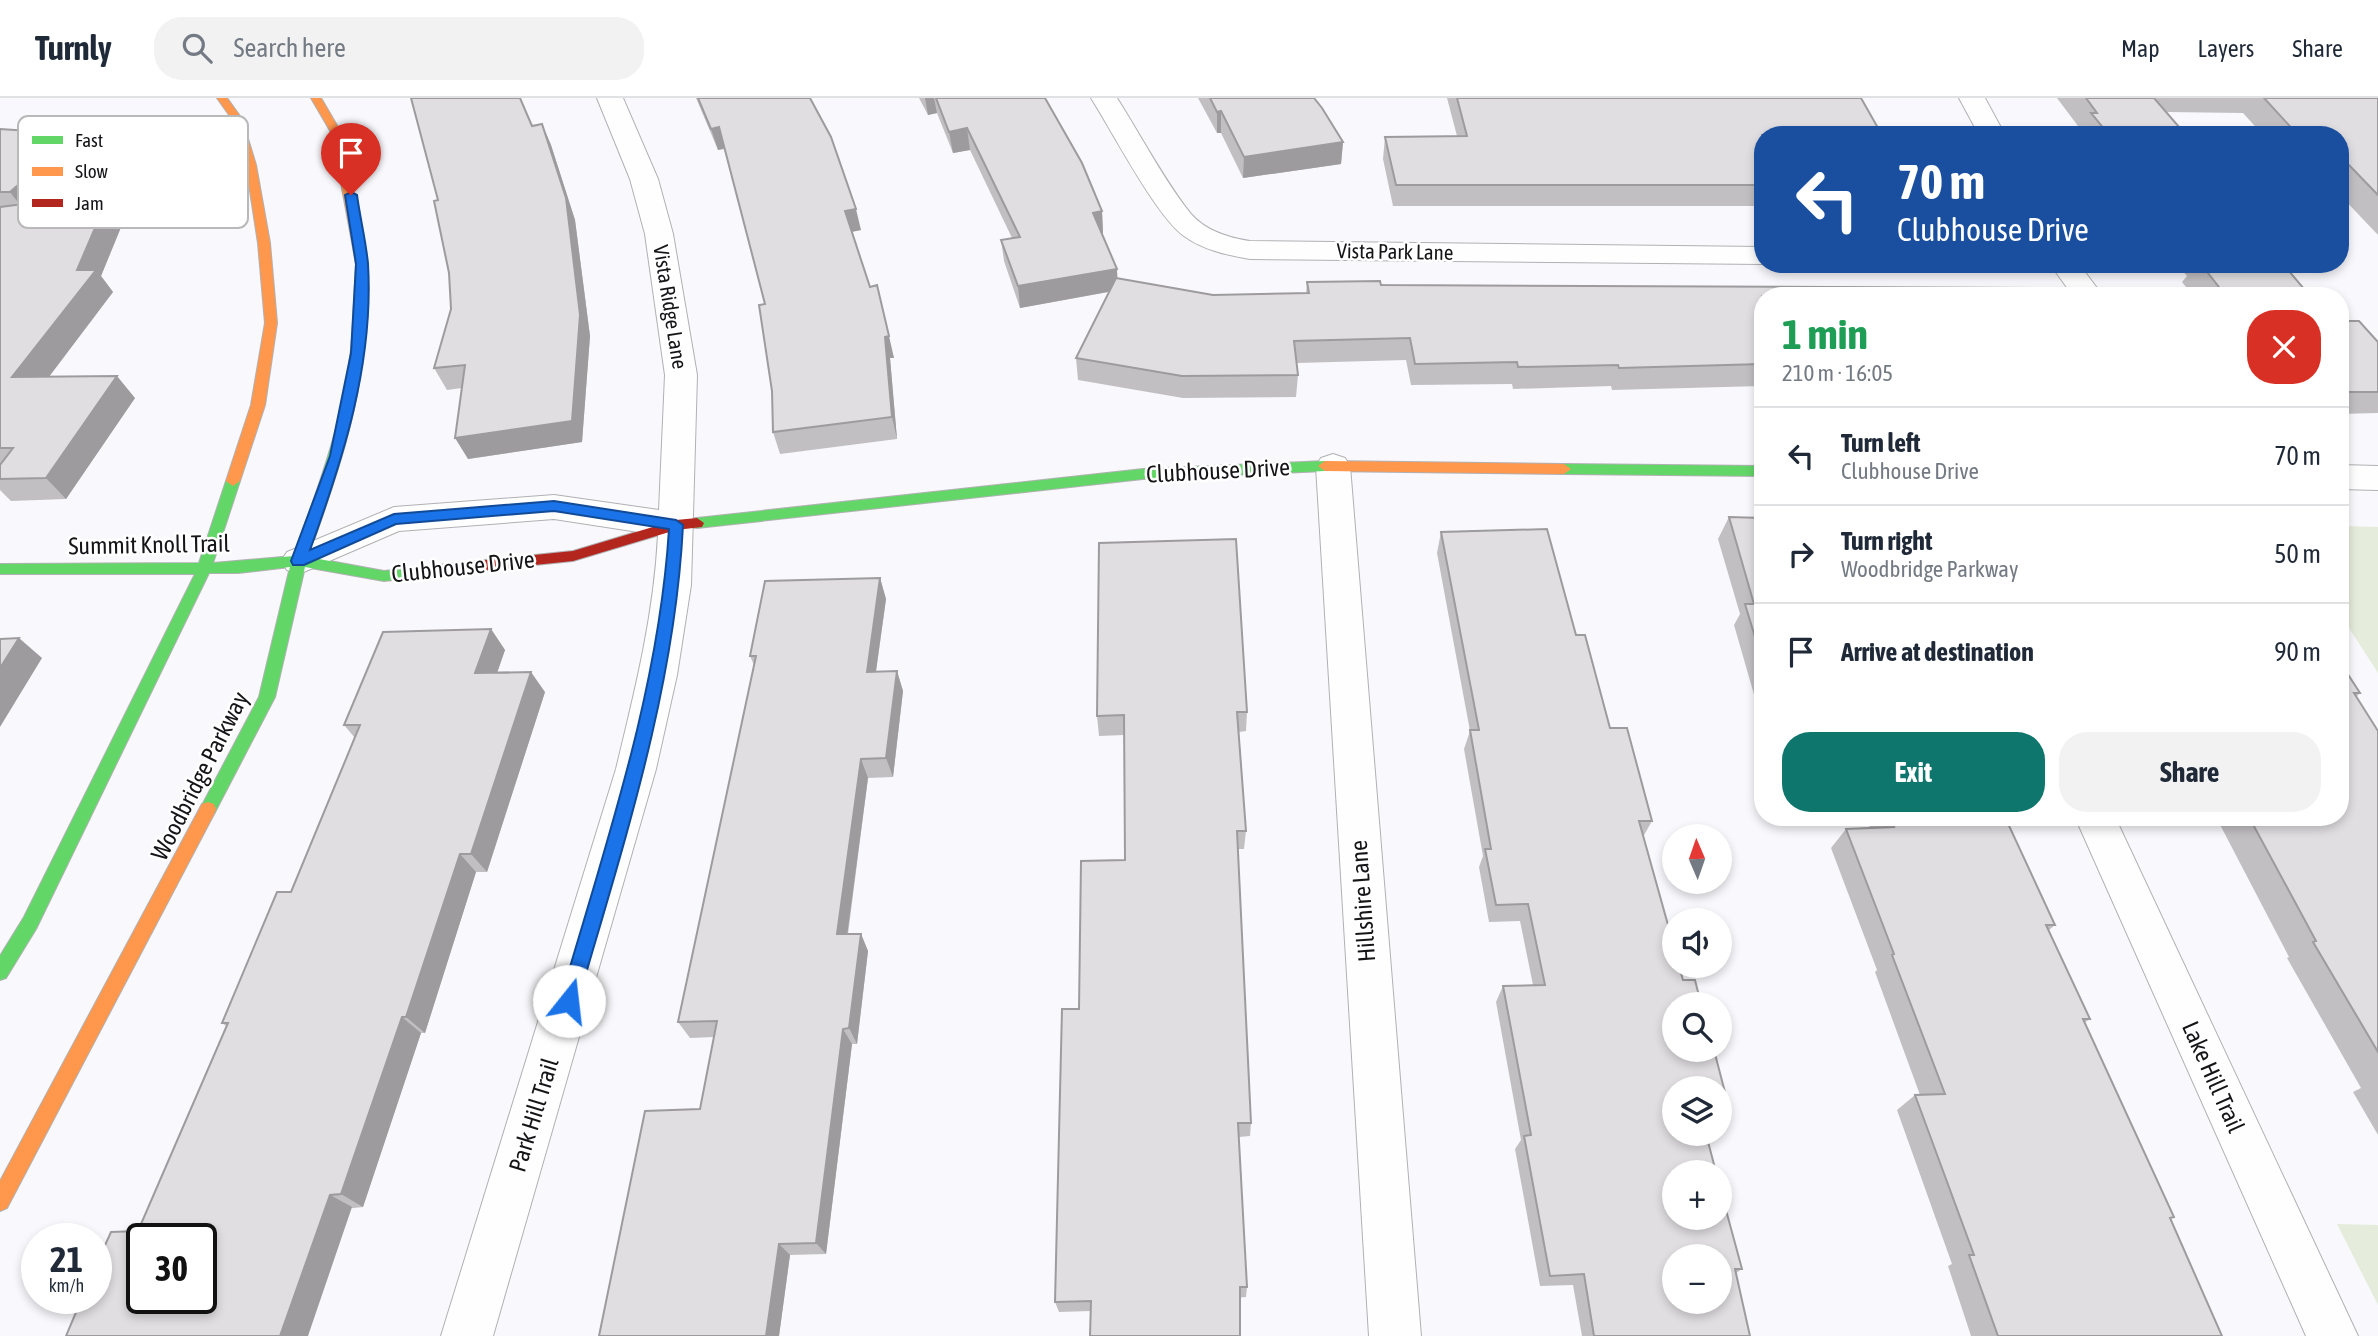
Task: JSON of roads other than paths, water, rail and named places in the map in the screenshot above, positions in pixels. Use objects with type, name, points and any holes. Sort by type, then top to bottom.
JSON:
[{"type":"main road","points":[[222,98],[234,116]]},
{"type":"main road","name":"Woodbridge Parkway","points":[[0,1200],[263,707],[299,561],[337,456],[358,353],[362,264],[337,134],[316,98]]},
{"type":"main road","points":[[0,972],[30,923],[204,569],[258,405],[271,323],[264,243],[248,155]]},
{"type":"main road","name":"Clubhouse Drive","points":[[299,561],[384,576],[573,556],[676,525],[1143,474],[1333,466],[1754,471]]},
{"type":"main road","name":"Summit Knoll Trail","points":[[0,569],[204,569],[299,561]]},
{"type":"street","name":"Vista Ridge Lane","points":[[610,98],[644,178],[670,289],[681,375],[676,525]]},
{"type":"street","name":"Vista Park Lane","points":[[1104,98],[1181,219],[1197,235],[1224,247],[1250,250],[1754,256]]},
{"type":"street","points":[[1972,98],[1987,126]]},
{"type":"street","name":"Hillshire Lane","points":[[1333,466],[1395,1336]]},
{"type":"street","points":[[2349,477],[2378,478]]},
{"type":"street","name":"Clubhouse Drive","points":[[299,561],[394,519],[554,506],[676,525]]},
{"type":"street","name":"Park Hill Trail","points":[[467,1336],[636,769],[658,675],[671,598],[676,525]]},
{"type":"street","name":"Lake Hill Trail","points":[[2099,826],[2332,1336]]}]
